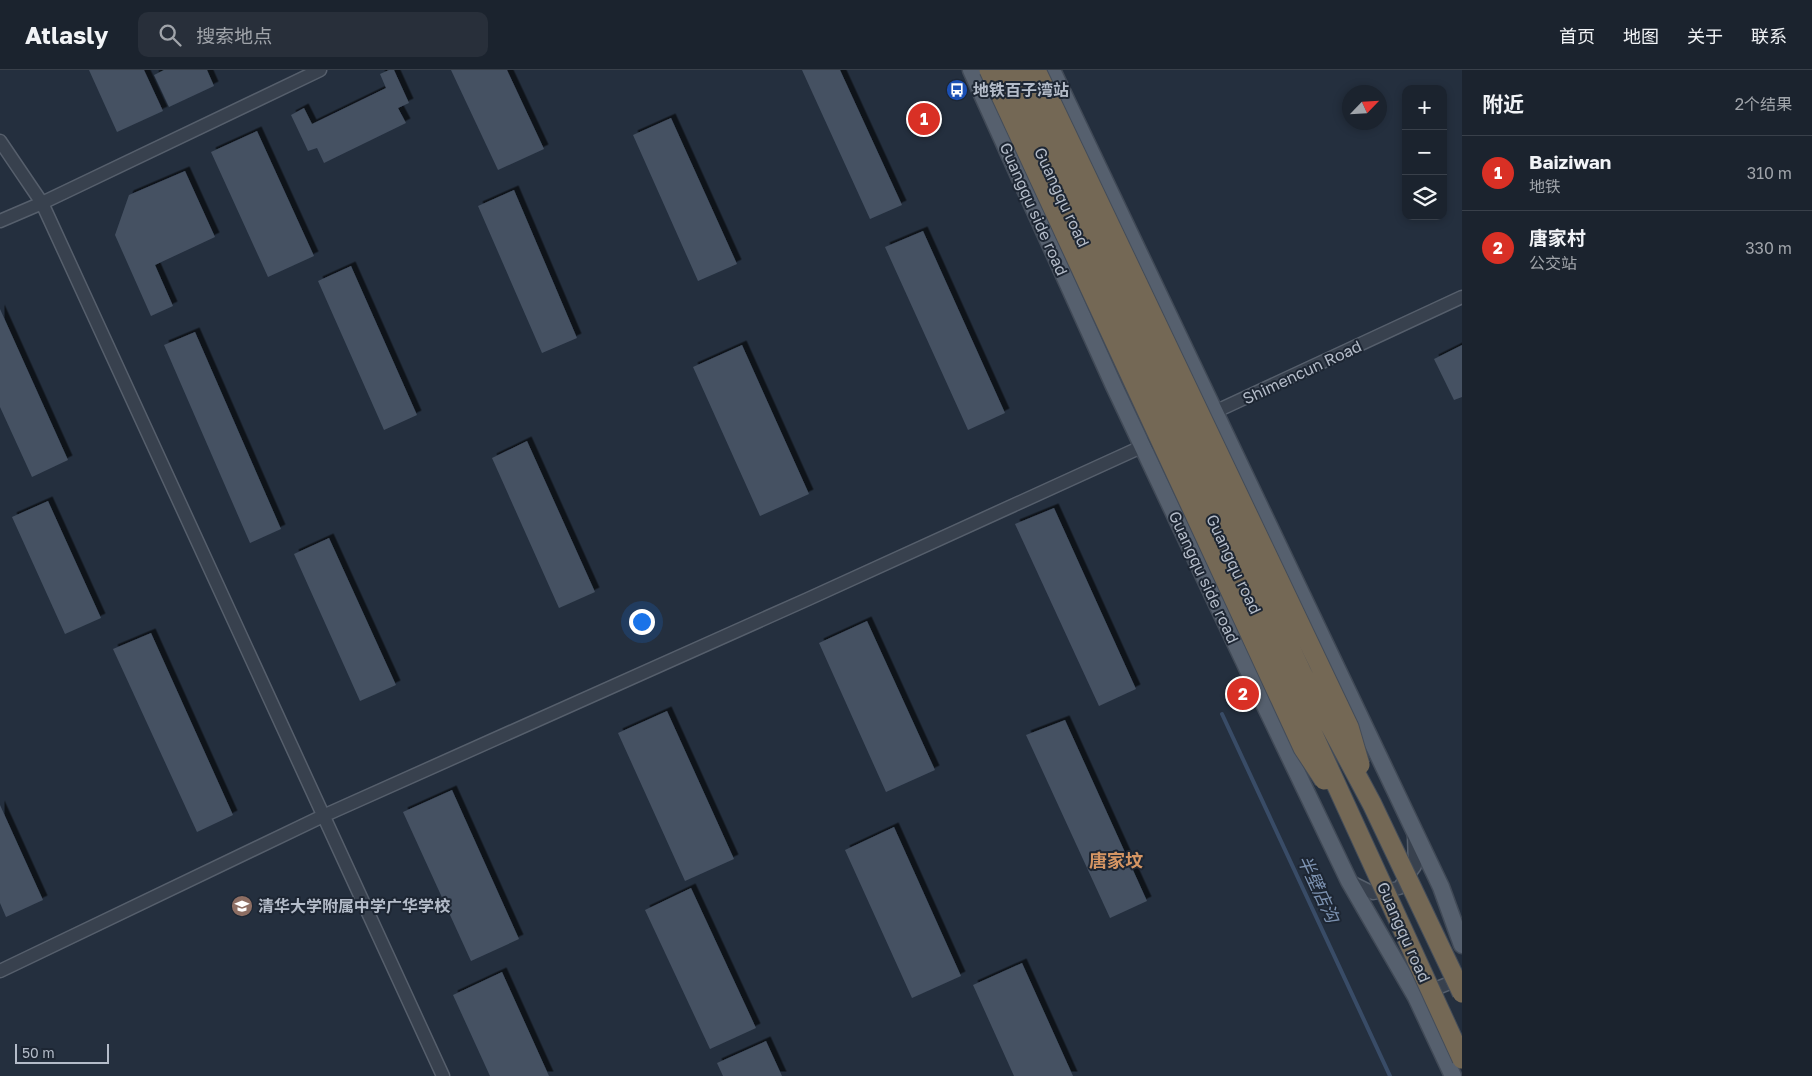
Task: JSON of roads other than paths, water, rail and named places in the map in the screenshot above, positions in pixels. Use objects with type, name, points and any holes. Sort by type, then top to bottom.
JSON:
[{"type":"highway","points":[[989,70],[1303,748],[1360,836]]},
{"type":"highway","name":"Guangqu road","points":[[1003,70],[1360,836],[1454,1066]]},
{"type":"highway","name":"Guangqu road","points":[[1020,70],[1302,673],[1372,804],[1462,993]]},
{"type":"highway","points":[[1036,70],[1349,727],[1372,804]]},
{"type":"main road","name":"Guangqu side road","points":[[971,70],[1087,326],[1349,881],[1454,1066]]},
{"type":"main road","points":[[1052,70],[1441,887],[1462,945]]},
{"type":"street","points":[[0,220],[42,203],[320,70]]},
{"type":"street","points":[[0,140],[42,203],[443,1076]]},
{"type":"street","points":[[1087,326],[1102,335],[1119,336],[1146,321],[1160,297]]},
{"type":"street","name":"Shimencun Road","points":[[0,971],[323,816],[1143,446],[1462,298]]},
{"type":"street","points":[[1197,561],[1199,548],[1207,528],[1220,516],[1240,518],[1269,526]]},
{"type":"street","points":[[1349,881],[1373,893],[1399,888],[1415,866],[1414,831]]},
{"type":"street","points":[[1416,997],[1462,978]]},
{"type":"street","points":[[1454,1066],[1462,1048]]},
{"type":"waterway","name":"半壁店沟","points":[[1222,714],[1390,1076]]},
{"type":"place","name":"地铁百子湾站","points":[[957,90]]},
{"type":"place","name":"Baiziwan","points":[[924,119]]},
{"type":"place","name":"唐家村","points":[[1243,694]]},
{"type":"place","name":"清华大学附属中学广华学校","points":[[242,906]]},
{"type":"district","name":"唐家坟","points":[[1116,861]]}]
